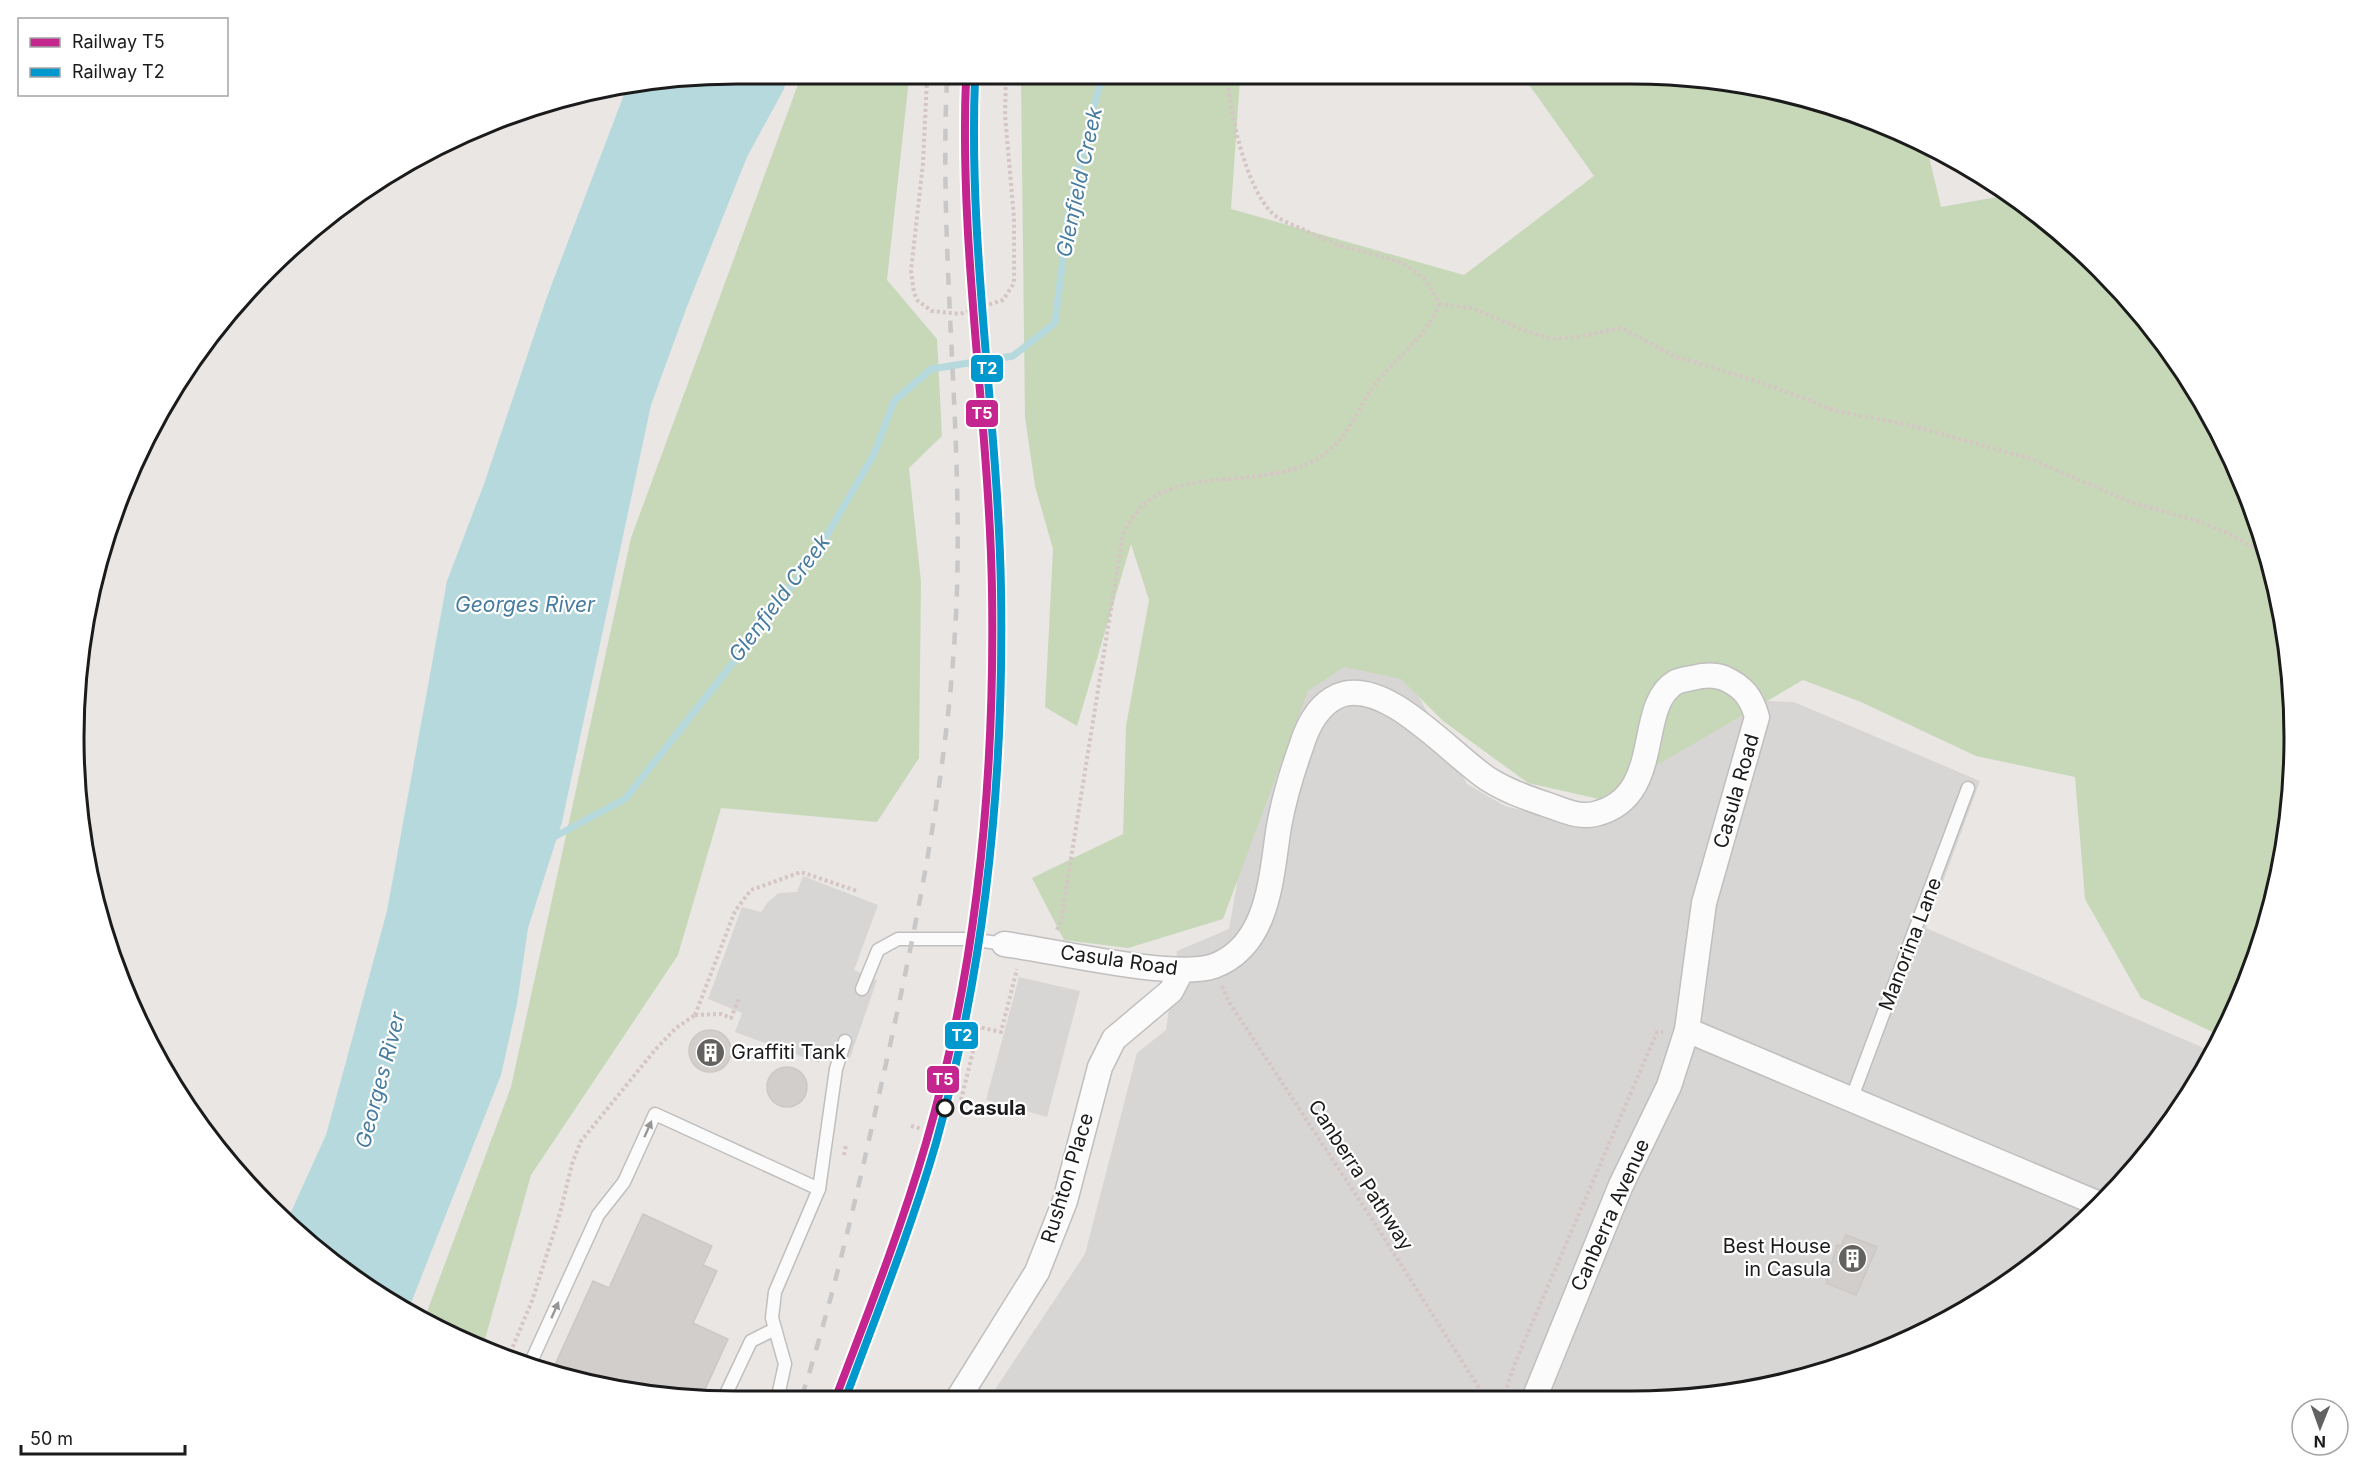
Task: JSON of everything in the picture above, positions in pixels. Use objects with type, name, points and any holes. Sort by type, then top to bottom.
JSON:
[{"type":"street","name":"Casula Road","points":[[1011,953],[1182,970],[1213,966],[1237,951],[1265,910],[1280,823],[1298,755],[1311,720],[1334,697],[1346,693],[1365,693],[1384,698],[1403,709],[1456,756],[1503,788],[1583,816],[1616,806],[1629,795],[1638,778],[1659,705],[1666,692],[1676,682],[1708,675],[1718,676],[1742,687],[1753,701],[1757,717],[1704,903],[1687,1030]]},
{"type":"street","name":"Rushton Place","points":[[963,1391],[1036,1272],[1065,1201],[1100,1067],[1114,1039],[1171,991],[1182,970]]},
{"type":"street","points":[[1687,1030],[2092,1201]]},
{"type":"street","name":"Canberra Avenue","points":[[1538,1391],[1621,1185],[1669,1086],[1687,1030]]},
{"type":"lane","name":"Manorina Lane","points":[[1851,1100],[1968,788]]},
{"type":"lane","points":[[862,989],[878,950],[897,939],[970,939],[1011,953]]},
{"type":"lane","points":[[779,1391],[785,1364],[772,1318],[775,1292],[819,1189],[836,1069],[845,1041]]},
{"type":"lane","points":[[533,1358],[598,1215],[624,1182],[655,1114],[819,1189]]},
{"type":"lane","points":[[727,1391],[751,1341],[775,1329]]},
{"type":"path","points":[[927,84],[922,163],[911,271],[914,293],[918,301],[932,311],[960,314],[1003,300],[1014,283],[1014,218],[1005,115],[1006,84]]},
{"type":"path","points":[[1229,84],[1237,136],[1259,193],[1272,214],[1341,246],[1383,255],[1421,274],[1432,288],[1439,304]]},
{"type":"path","points":[[1439,304],[1473,308],[1551,339],[1577,337],[1622,328],[1674,356],[1763,383],[1839,412],[1905,424],[2028,458],[2133,503],[2208,525],[2256,550]]},
{"type":"path","points":[[1056,933],[1061,921],[1085,780],[1123,534],[1141,507],[1161,493],[1189,484],[1273,475],[1304,466],[1326,453],[1357,419],[1373,387],[1424,331],[1439,304]]},
{"type":"path","points":[[695,1015],[735,911],[751,890],[801,872],[857,891]]},
{"type":"path","points":[[961,1100],[979,1028],[1000,1032],[1011,953]]},
{"type":"path","name":"Canberra Pathway","points":[[1213,966],[1229,1002],[1381,1233],[1481,1391]]},
{"type":"path","points":[[511,1350],[532,1301],[560,1213],[572,1164],[581,1141],[676,1028],[695,1015],[720,1014],[731,1018],[739,998]]},
{"type":"path","points":[[1506,1391],[1515,1363],[1657,1032],[1687,1030]]},
{"type":"path","points":[[910,1126],[922,1130]]},
{"type":"path","points":[[844,1155],[846,1145]]},
{"type":"shaded area","points":[[1338,655],[1404,670],[1467,784],[1505,806],[1558,819],[1590,823],[1622,817],[1650,784],[1663,746],[1716,699],[1794,702],[1980,781],[1926,928],[2205,1048],[2174,1101],[2122,1168],[2093,1200],[2028,1256],[1994,1281],[1920,1324],[1841,1356],[1800,1369],[1716,1385],[1673,1390],[994,1391],[1085,1254],[1137,1053],[1166,1030],[1177,951],[1229,929],[1248,821],[1288,692]]},
{"type":"shaded area","points":[[803,876],[878,905],[854,970],[877,980],[850,1058],[825,1049],[819,1063],[735,1032],[742,1013],[708,999],[742,907],[761,912],[779,893],[797,892]]},
{"type":"shaded area","points":[[1019,977],[1080,991],[1047,1117],[986,1100]]},
{"type":"green space","points":[[798,84],[908,84],[887,280],[937,339],[942,436],[909,468],[921,582],[919,758],[877,822],[721,808],[678,955],[531,1175],[485,1340],[427,1312],[511,1087],[631,538]]},
{"type":"green space","points":[[1021,84],[1240,84],[1231,209],[1464,275],[1594,176],[1529,84],[1673,85],[1758,97],[1800,106],[1841,119],[1920,151],[1929,156],[1941,207],[1998,197],[2061,246],[2093,275],[2122,307],[2174,374],[2196,411],[2217,448],[2249,527],[2262,568],[2278,652],[2283,695],[2283,780],[2278,823],[2262,907],[2234,988],[2217,1027],[2214,1033],[2141,998],[2085,899],[2075,777],[1976,756],[1861,702],[1803,680],[1599,799],[1528,783],[1443,721],[1401,679],[1344,667],[1308,691],[1223,919],[1128,948],[1064,940],[1032,878],[1123,834],[1126,726],[1149,600],[1131,544],[1077,726],[1045,707],[1053,549],[1035,486],[1025,417]]},
{"type":"water","name":"Georges River","points":[[785,84],[747,157],[686,309],[651,405],[562,822],[528,928],[517,1004],[501,1075],[411,1303],[374,1281],[340,1256],[290,1214],[326,1135],[387,911],[447,581],[484,484],[548,294],[624,95],[695,85]]},
{"type":"building","name":"Graffiti Tank","points":[[710,1030],[718,1031],[725,1036],[730,1043],[730,1059],[725,1066],[718,1071],[710,1072],[702,1071],[695,1066],[690,1059],[689,1051],[690,1043],[695,1036],[702,1031]]},
{"type":"building","name":"Graffiti Tank","points":[[787,1067],[795,1068],[801,1073],[806,1079],[806,1095],[801,1101],[795,1106],[787,1107],[779,1106],[773,1101],[768,1095],[767,1087],[768,1079],[773,1073],[779,1068]]},
{"type":"building","points":[[643,1214],[712,1246],[703,1265],[717,1271],[693,1323],[728,1339],[705,1390],[610,1378],[555,1365],[593,1281],[609,1288]]},
{"type":"building","name":"Best House in Casula","points":[[1846,1235],[1877,1247],[1856,1295],[1826,1283],[1837,1245],[1841,1246]]},
{"type":"waterway","name":"Glenfield Creek","points":[[552,838],[625,799],[725,673],[816,554],[874,454],[894,401],[931,369],[1013,356],[1055,323],[1069,209],[1100,84]]},
{"type":"railway","points":[[804,1391],[827,1313],[848,1229],[900,1001],[933,826],[949,708],[957,589],[958,525],[946,206],[947,84]]},
{"type":"rail line","name":"T5","points":[[838,1391],[895,1239],[926,1143],[959,1008],[980,869],[990,729],[992,590],[986,462],[970,271],[965,143],[966,84]]},
{"type":"rail line","name":"T2","points":[[848,1391],[905,1239],[936,1143],[953,1075],[968,1007],[979,938],[995,799],[1001,660],[1001,590],[995,462],[979,271],[974,143],[975,84]]},
{"type":"place","name":"Graffiti Tank","points":[[710,1052]]},
{"type":"place","name":"Casula","points":[[945,1108]]},
{"type":"place","name":"Best House in Casula","points":[[1852,1258]]}]
